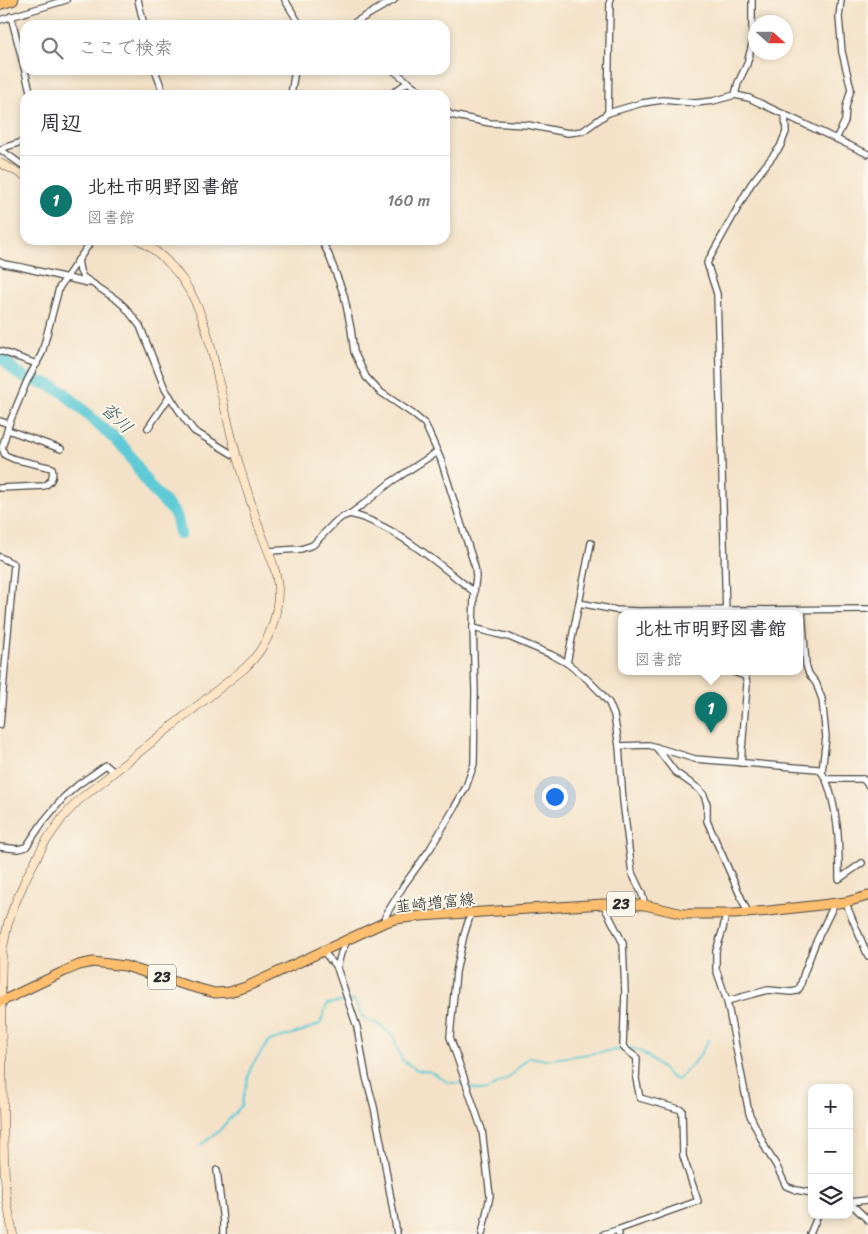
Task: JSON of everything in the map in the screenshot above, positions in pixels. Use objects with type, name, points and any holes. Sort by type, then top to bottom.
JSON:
[{"type":"highway","points":[[0,4],[13,0]]},
{"type":"main road","name":"韮崎増富線","points":[[0,1002],[65,971],[93,962],[125,966],[185,985],[215,992],[228,992],[246,987],[395,919],[603,904],[645,905],[683,914],[748,913],[846,902],[868,896]]},
{"type":"street","points":[[0,20],[66,0]]},
{"type":"street","points":[[138,0],[143,20]]},
{"type":"street","points":[[285,0],[297,20]]},
{"type":"street","points":[[359,20],[394,0]]},
{"type":"street","points":[[608,113],[610,0]]},
{"type":"street","points":[[735,95],[738,83],[747,64],[752,44],[752,0]]},
{"type":"street","points":[[836,139],[844,121],[851,89],[842,52],[839,17],[841,0]]},
{"type":"street","points":[[11,16],[20,52]]},
{"type":"street","points":[[26,75],[30,90]]},
{"type":"street","points":[[157,75],[162,90]]},
{"type":"street","points":[[292,90],[295,75]]},
{"type":"street","points":[[399,75],[419,90]]},
{"type":"street","points":[[397,90],[408,82]]},
{"type":"street","points":[[450,114],[490,123],[528,125],[568,133],[583,132],[608,113],[649,102],[663,100],[695,103],[713,101],[735,95],[749,98],[868,154]]},
{"type":"street","points":[[726,610],[716,294],[707,263],[751,184],[780,147],[786,132],[785,115]]},
{"type":"street","points":[[20,142],[6,146],[1,150],[20,163]]},
{"type":"street","points":[[0,163],[20,173]]},
{"type":"street","points":[[0,488],[44,486],[51,480],[52,468],[4,455],[2,448],[28,379],[42,353],[59,288],[88,245]]},
{"type":"street","points":[[13,1234],[6,1196],[0,1002],[4,938],[14,906],[44,844],[63,817],[80,800],[256,658],[272,629],[276,611],[277,577],[270,551],[258,523],[237,457],[209,339],[200,310],[176,270],[158,252],[147,245]]},
{"type":"street","points":[[324,245],[344,295],[354,352],[366,377],[380,391],[425,424],[441,460],[476,567],[473,628],[475,691],[474,764],[466,787],[452,812],[399,893],[387,913],[384,923]]},
{"type":"street","points":[[78,260],[83,277],[126,307],[140,326],[165,389],[194,431],[237,457]]},
{"type":"street","points":[[0,262],[92,284]]},
{"type":"street","points":[[0,351],[37,364]]},
{"type":"street","points":[[148,428],[170,396]]},
{"type":"street","points":[[0,421],[9,427],[61,449]]},
{"type":"street","points":[[270,551],[301,549],[313,545],[334,523],[350,514],[391,482],[437,452]]},
{"type":"street","points":[[350,514],[362,516],[381,525],[411,544],[474,592]]},
{"type":"street","points":[[567,663],[590,543]]},
{"type":"street","points":[[0,557],[14,564],[0,725]]},
{"type":"street","points":[[579,603],[618,610]]},
{"type":"street","points":[[802,610],[868,609]]},
{"type":"street","points":[[803,624],[806,665],[822,699],[826,737],[822,772]]},
{"type":"street","points":[[473,628],[509,637],[552,654],[587,679],[609,704],[614,716],[619,746],[632,873],[645,905]]},
{"type":"street","points":[[741,675],[744,676],[747,684],[741,762]]},
{"type":"street","points":[[619,746],[649,745],[695,759],[818,769],[826,779],[832,799],[838,834],[839,879],[862,863]]},
{"type":"street","points":[[656,747],[675,772],[699,789],[704,795],[707,804],[707,821],[748,913]]},
{"type":"street","points":[[0,847],[18,849],[26,847],[43,822],[64,797],[79,784],[106,765],[114,772]]},
{"type":"street","points":[[826,779],[865,778],[868,785]]},
{"type":"street","points":[[846,902],[868,956]]},
{"type":"street","points":[[727,1001],[768,990],[797,991],[835,903]]},
{"type":"street","points":[[603,904],[623,943],[623,1046],[624,1049],[637,1058],[636,1079],[640,1098],[682,1110],[683,1156],[698,1201],[618,1232],[604,1234]]},
{"type":"street","points":[[471,913],[456,972],[450,1038],[482,1130],[490,1196],[482,1234]]},
{"type":"street","points":[[726,914],[716,951],[716,969],[727,1001],[733,1027],[749,1113],[786,1186],[808,1192]]},
{"type":"street","points":[[337,968],[347,940]]},
{"type":"street","points":[[323,951],[337,968],[357,1027],[398,1234]]},
{"type":"street","points":[[217,1170],[223,1234]]},
{"type":"street","points":[[868,1200],[849,1202],[868,1220]]},
{"type":"street","points":[[810,1234],[816,1219]]},
{"type":"waterway","name":"沓川","points":[[0,358],[5,360],[23,377],[50,385],[63,392],[120,444],[127,451],[150,487],[173,511],[177,518],[180,534]]},
{"type":"waterway","points":[[201,1145],[218,1132],[241,1106],[251,1067],[269,1041],[320,1024],[327,1004],[354,1000],[363,1018],[380,1025],[393,1036],[402,1060],[417,1070],[431,1072],[449,1083],[465,1085]]},
{"type":"waterway","points":[[628,1048],[639,1051],[672,1078],[678,1080],[698,1058],[709,1039]]},
{"type":"waterway","points":[[470,1087],[480,1091],[487,1090],[508,1078],[529,1057],[546,1060],[623,1049]]},
{"type":"place","name":"北杜市明野図書館","points":[[711,733]]}]
